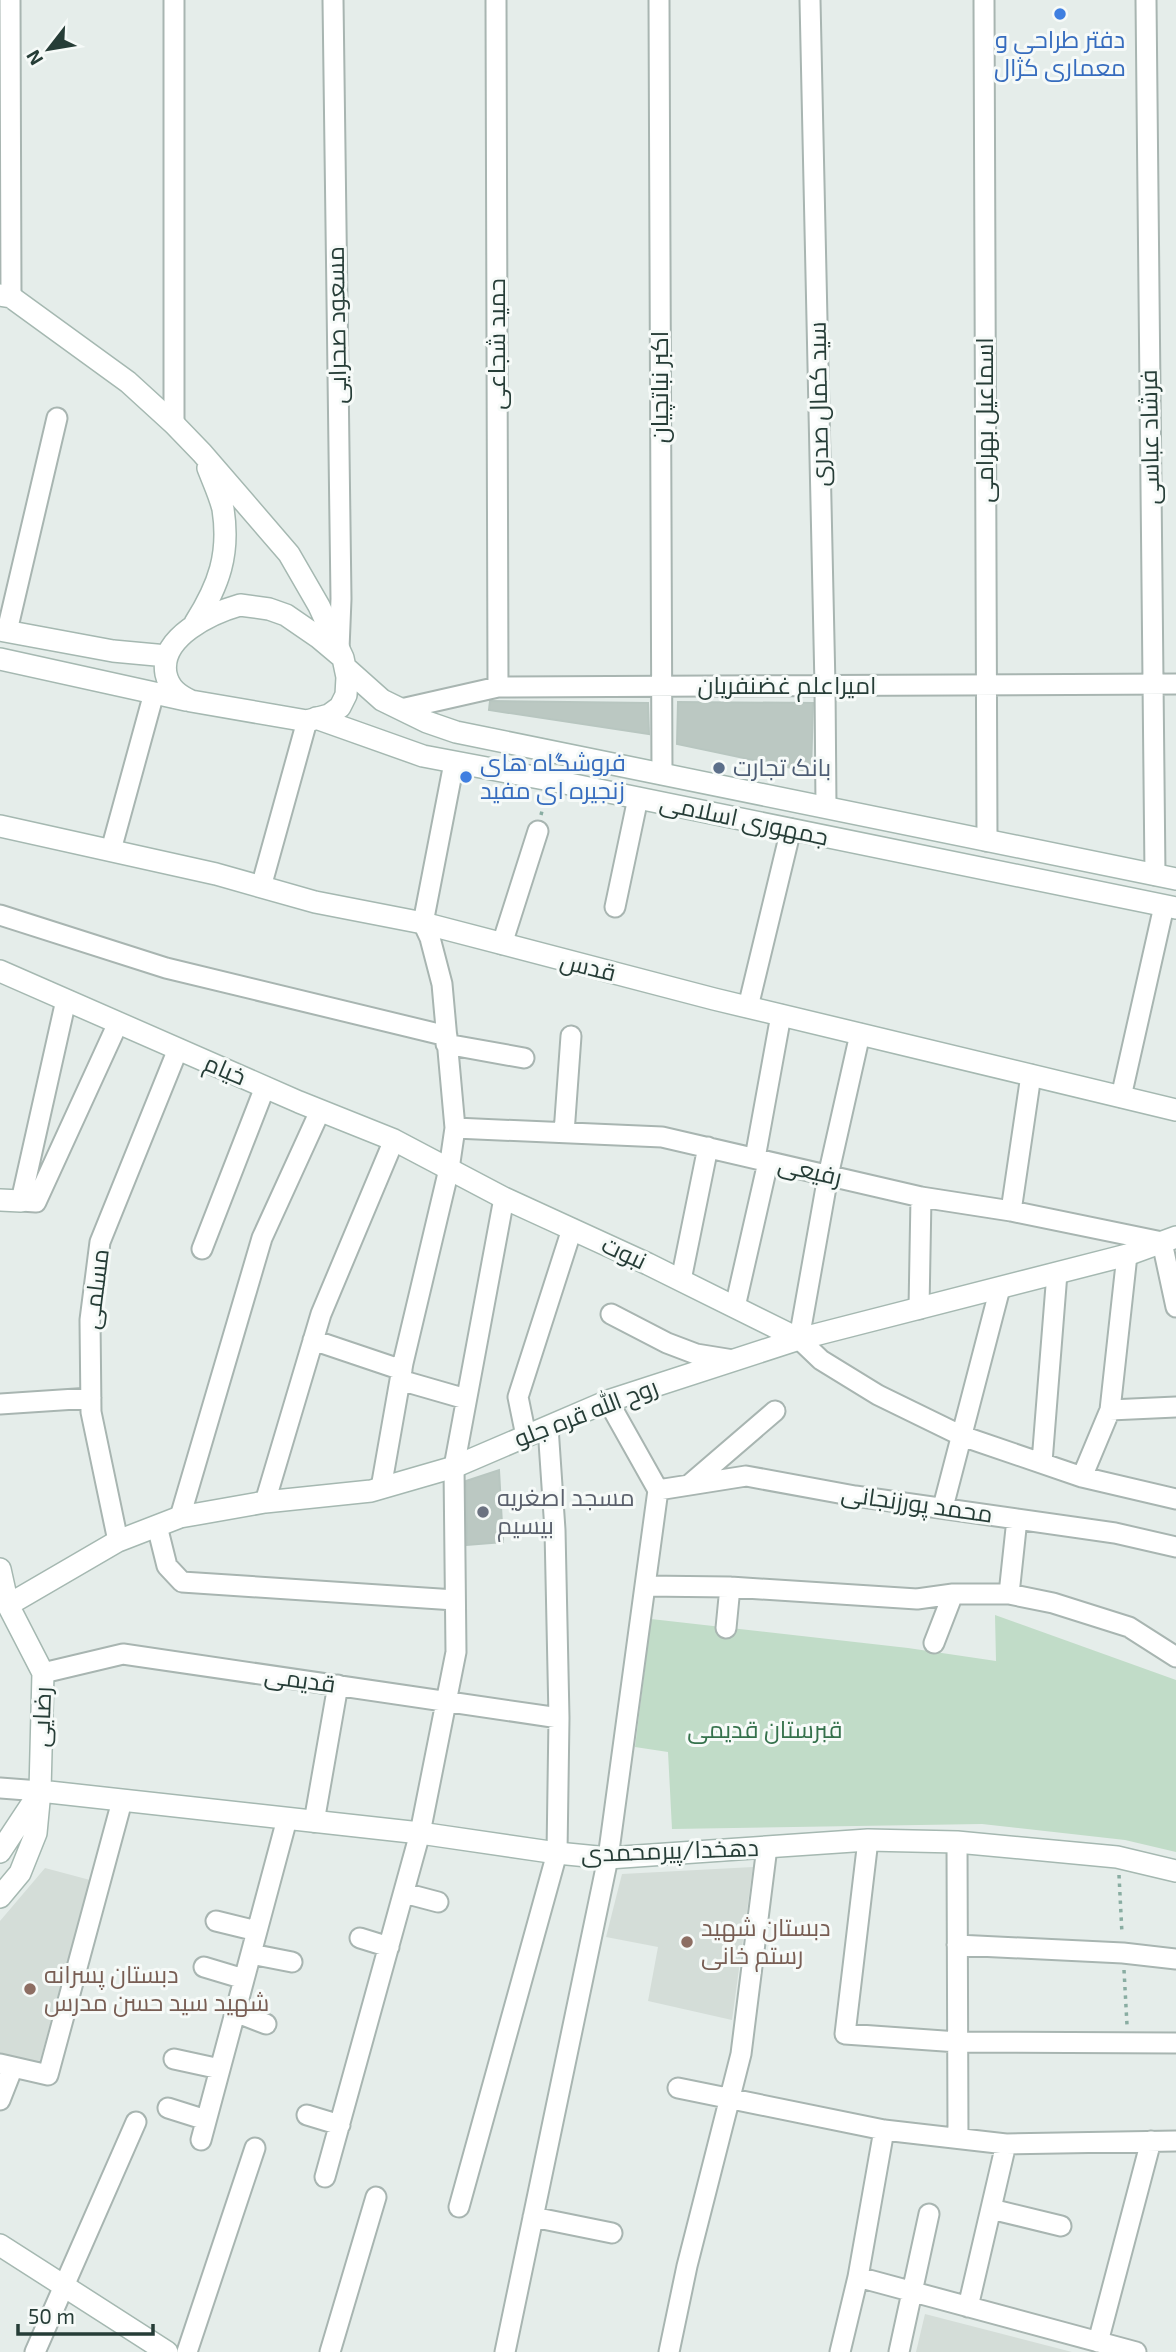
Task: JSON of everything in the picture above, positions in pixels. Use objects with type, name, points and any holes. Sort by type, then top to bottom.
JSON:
[{"type":"main road","points":[[6,296],[128,382],[202,453],[289,554],[319,606],[348,677],[346,695],[340,707],[329,715],[312,720]]},
{"type":"main road","points":[[191,701],[173,688],[165,667],[172,646],[193,626],[220,577],[225,548],[223,508],[202,453]]},
{"type":"main road","name":"جمهوری اسلامی","points":[[193,626],[217,612],[240,605],[269,609],[286,615],[342,658],[382,700],[456,732],[1176,879]]},
{"type":"main road","points":[[3,631],[113,651],[167,656]]},
{"type":"main road","points":[[0,659],[191,701]]},
{"type":"main road","name":"جمهوری اسلامی","points":[[191,701],[312,720],[392,747],[454,763],[550,780],[1170,907]]},
{"type":"main road","name":"قدس","points":[[0,826],[111,849],[315,902],[423,923],[748,1007],[1176,1110]]},
{"type":"main road","name":"خیام","points":[[0,971],[320,1111],[394,1140],[449,1169]]},
{"type":"main road","name":"نبوت","points":[[449,1169],[799,1339]]},
{"type":"main road","name":"روح الله قره جلو","points":[[4,1607],[118,1541],[180,1517],[265,1502],[371,1491],[454,1467],[608,1401],[799,1339],[1126,1255],[1169,1240]]},
{"type":"main road","name":"رضایی","points":[[0,1569],[4,1607],[43,1673],[40,1791],[36,1833],[20,1873],[0,1897]]},
{"type":"main road","points":[[0,1852],[40,1791]]},
{"type":"main road","name":"دهخدا/پیرمحمدی","points":[[40,1791],[420,1833],[608,1858],[868,1840],[957,1842],[1117,1857],[1176,1871]]},
{"type":"main road","points":[[0,2245],[167,2352]]},
{"type":"street","points":[[6,296],[10,0]]},
{"type":"street","points":[[174,0],[174,424]]},
{"type":"street","name":"مسعود صحرایی","points":[[333,0],[342,658]]},
{"type":"street","name":"حمید شجاعی","points":[[496,0],[498,687]]},
{"type":"street","name":"اکبر نباتچیان","points":[[659,0],[662,774]]},
{"type":"street","name":"سید کمال صدری","points":[[810,0],[826,807]]},
{"type":"street","name":"اسماعیل بهرامی","points":[[984,0],[987,841]]},
{"type":"street","name":"فرشاد عباسی","points":[[1146,0],[1155,875]]},
{"type":"street","points":[[3,631],[57,418]]},
{"type":"street","name":"امیراعلم غضنفریان","points":[[401,709],[498,687],[1176,684]]},
{"type":"street","points":[[111,849],[154,693]]},
{"type":"street","points":[[261,887],[312,720]]},
{"type":"street","points":[[381,1488],[401,1375],[449,1169],[455,1128],[442,984],[430,937],[423,923],[454,763]]},
{"type":"street","points":[[615,906],[638,798]]},
{"type":"street","points":[[748,1007],[791,829]]},
{"type":"street","points":[[502,944],[538,831]]},
{"type":"street","points":[[1121,1097],[1170,907]]},
{"type":"street","points":[[0,915],[166,968],[524,1058]]},
{"type":"street","points":[[66,1000],[10,1200],[36,1202],[118,1023]]},
{"type":"street","points":[[735,1307],[761,1160],[782,1015]]},
{"type":"street","points":[[860,1034],[828,1176],[799,1339],[821,1360],[878,1395],[962,1436],[1082,1477],[1176,1499]]},
{"type":"street","points":[[564,1133],[571,1037]]},
{"type":"street","name":"مسلمی","points":[[118,1541],[91,1412],[90,1320],[100,1242],[178,1049]]},
{"type":"street","points":[[1011,1211],[1031,1075]]},
{"type":"street","points":[[202,1249],[265,1087]]},
{"type":"street","points":[[180,1517],[262,1238],[320,1111]]},
{"type":"street","name":"رفیعی","points":[[455,1128],[662,1137],[921,1197],[1169,1240]]},
{"type":"street","points":[[265,1502],[321,1314],[394,1140]]},
{"type":"street","points":[[681,1280],[708,1147]]},
{"type":"street","points":[[919,1309],[921,1197]]},
{"type":"street","points":[[325,2178],[420,1833],[456,1652],[454,1467],[504,1198]]},
{"type":"street","points":[[526,1436],[518,1397],[572,1229]]},
{"type":"street","points":[[1169,1240],[1176,1307]]},
{"type":"street","points":[[1082,1477],[1110,1410],[1126,1255]]},
{"type":"street","points":[[1042,1462],[1057,1273]]},
{"type":"street","points":[[943,1507],[1000,1288]]},
{"type":"street","points":[[611,1314],[686,1350],[733,1360]]},
{"type":"street","points":[[313,1340],[467,1399]]},
{"type":"street","points":[[0,1404],[91,1398]]},
{"type":"street","points":[[505,2352],[608,1858],[658,1490],[608,1401]]},
{"type":"street","points":[[1110,1410],[1176,1407]]},
{"type":"street","points":[[688,1486],[775,1411]]},
{"type":"street","points":[[459,2207],[556,1853],[559,1718],[555,1530],[548,1427]]},
{"type":"street","name":"محمد پورزنجانی","points":[[658,1490],[747,1476],[855,1496],[1115,1533],[1176,1546]]},
{"type":"street","points":[[1009,1594],[1017,1519]]},
{"type":"street","points":[[157,1526],[167,1566],[182,1582],[455,1600]]},
{"type":"street","points":[[645,1586],[730,1587],[917,1600],[953,1594],[1009,1594],[1053,1603],[1129,1627],[1176,1657]]},
{"type":"street","points":[[726,1628],[730,1587]]},
{"type":"street","points":[[934,1643],[953,1594]]},
{"type":"street","name":"قدیمی","points":[[43,1673],[123,1654],[559,1718]]},
{"type":"street","points":[[314,1822],[338,1685]]},
{"type":"street","points":[[0,1788],[40,1791]]},
{"type":"street","points":[[0,2100],[7,2066],[48,2076],[122,1801]]},
{"type":"street","points":[[201,2140],[287,1819]]},
{"type":"street","points":[[868,1840],[845,2034],[958,2042],[1176,2043]]},
{"type":"street","points":[[957,1842],[958,2138]]},
{"type":"street","points":[[669,2352],[687,2266],[741,2054],[767,1847]]},
{"type":"street","points":[[404,1893],[438,1902]]},
{"type":"street","points":[[216,1921],[257,1931]]},
{"type":"street","points":[[359,1938],[388,1947]]},
{"type":"street","points":[[957,1945],[1176,1959]]},
{"type":"street","points":[[251,1954],[292,1962]]},
{"type":"street","points":[[204,1968],[244,1979]]},
{"type":"street","points":[[235,2012],[266,2024]]},
{"type":"street","points":[[174,2059],[220,2069]]},
{"type":"street","points":[[678,2088],[884,2130],[1006,2144],[1176,2141]]},
{"type":"street","points":[[168,2108],[206,2120]]},
{"type":"street","points":[[307,2115],[340,2125]]},
{"type":"street","points":[[35,2352],[136,2122]]},
{"type":"street","points":[[840,2352],[858,2277],[884,2130]]},
{"type":"street","points":[[1098,2342],[1151,2141]]},
{"type":"street","points":[[968,2307],[1006,2144]]},
{"type":"street","points":[[187,2352],[255,2148]]},
{"type":"street","points":[[330,2352],[376,2197]]},
{"type":"street","points":[[990,2209],[1061,2226]]},
{"type":"street","points":[[899,2352],[929,2214]]},
{"type":"street","points":[[533,2217],[612,2233]]},
{"type":"street","points":[[858,2277],[1136,2352]]},
{"type":"path","points":[[538,831],[550,780]]},
{"type":"shaded area","name":"دبستان شهید رستم خانی","points":[[753,1867],[732,2020],[648,2001],[658,1947],[606,1937],[622,1874]]},
{"type":"shaded area","name":"دبستان پسرانه شهید سید حسن مدرس","points":[[45,1868],[90,1880],[38,2068],[0,2057],[0,1921]]},
{"type":"shaded area","points":[[925,2314],[1072,2352],[916,2352]]},
{"type":"green space","name":"قبرستان قدیمى","points":[[995,1615],[1176,1680],[1176,1852],[1125,1840],[982,1824],[672,1829],[668,1752],[635,1747],[651,1619],[908,1648],[996,1661]]},
{"type":"building","points":[[490,701],[648,703],[649,734],[489,710]]},
{"type":"building","points":[[678,702],[813,703],[811,772],[677,744]]},
{"type":"building","name":"مسجد اصغریه بیسیم","points":[[499,1470],[503,1542],[467,1545],[466,1481]]},
{"type":"place","name":"دفتر طراحى و معمارى کژال","points":[[1060,14]]},
{"type":"place","name":"بانک تجارت","points":[[719,768]]},
{"type":"place","name":"فروشگاه های زنجیره ای مفید","points":[[466,777]]},
{"type":"place","name":"مسجد اصغریه بیسیم","points":[[483,1512]]},
{"type":"place","name":"دبستان شهید رستم خانی","points":[[687,1942]]},
{"type":"place","name":"دبستان پسرانه شهید سید حسن مدرس","points":[[30,1989]]}]
